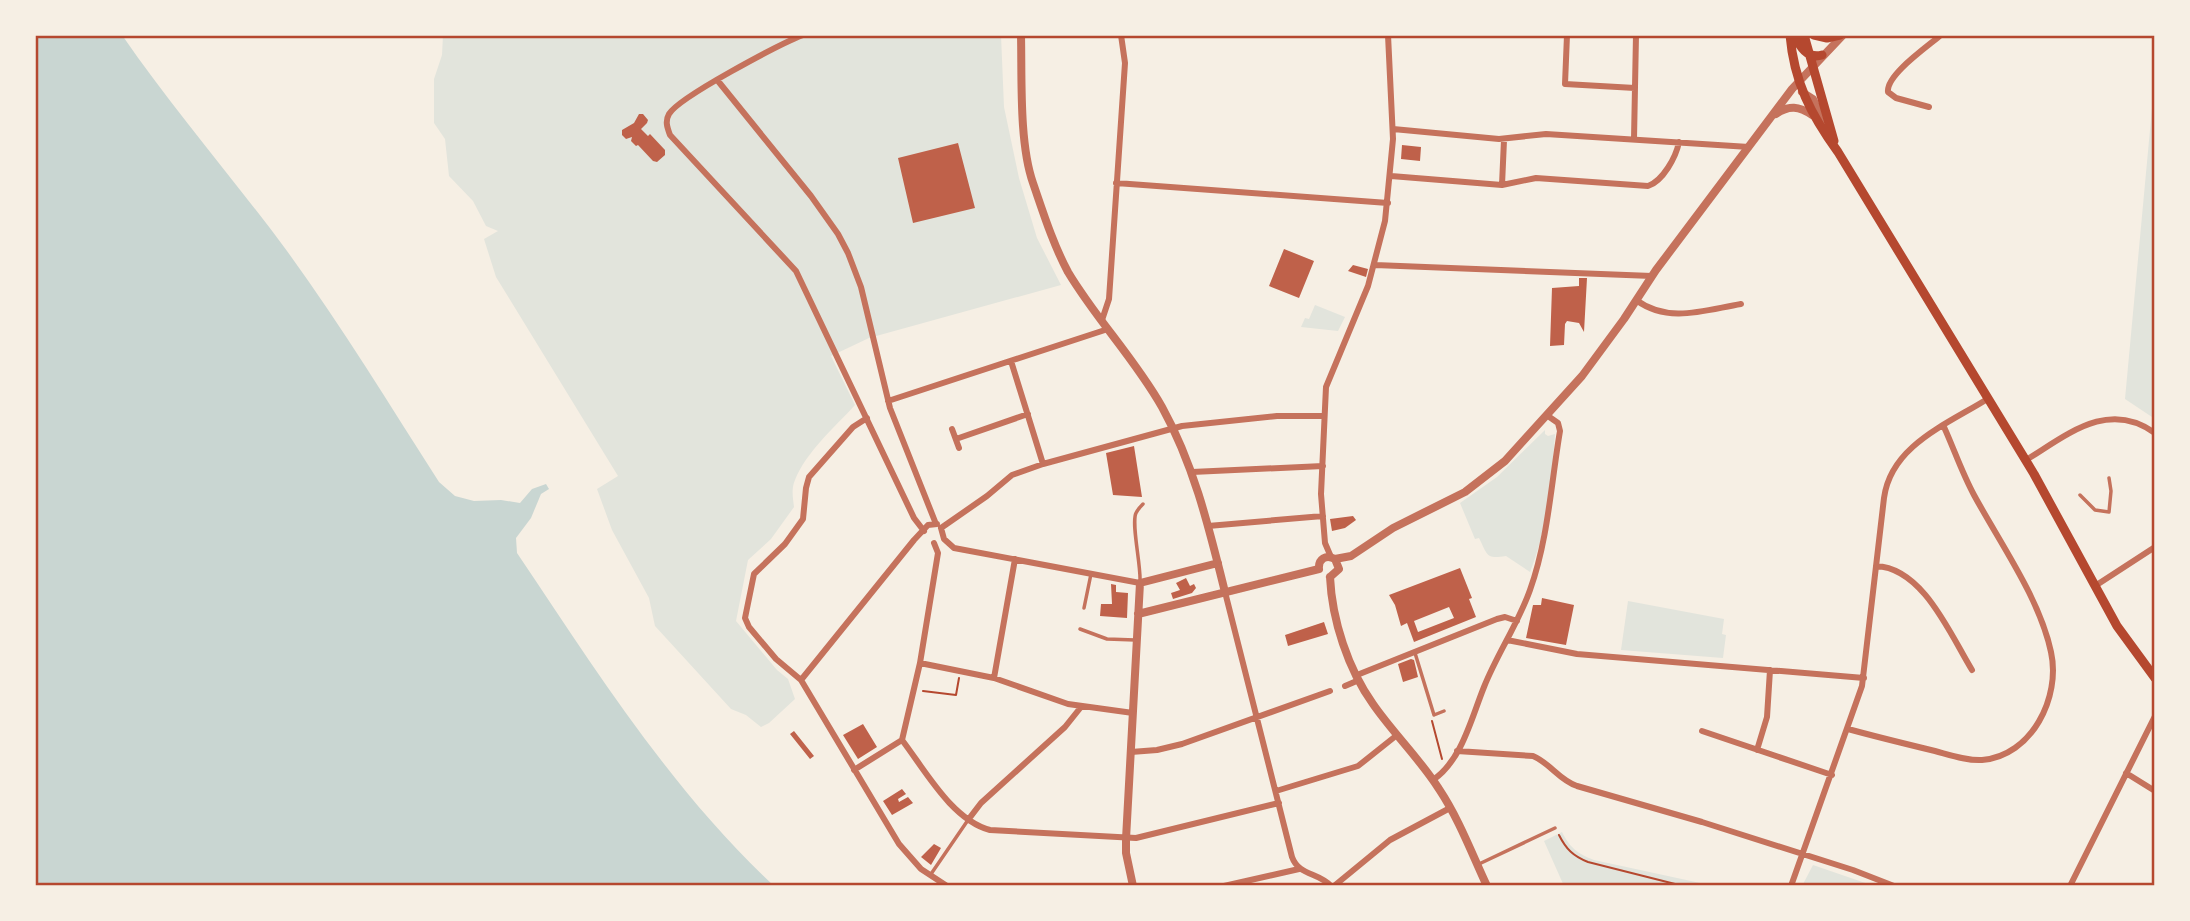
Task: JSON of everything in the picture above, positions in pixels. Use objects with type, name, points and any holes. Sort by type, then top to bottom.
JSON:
[{"type":"main road","points":[[1790,35],[1794,63],[1812,115],[1838,152],[1989,398],[2121,632],[2155,678]]},
{"type":"main road","points":[[1795,35],[1800,46],[1810,54],[1822,55]]},
{"type":"main road","points":[[1804,35],[1838,152]]},
{"type":"main road","points":[[1814,35],[1827,38],[1841,35]]},
{"type":"street","points":[[803,35],[760,56],[675,107],[666,123],[670,135],[796,271],[914,518],[924,531],[926,540],[934,543],[938,553],[915,689],[902,740],[854,771]]},
{"type":"street","points":[[1021,35],[1025,138],[1032,182],[1064,263],[1147,382],[1173,429],[1192,472],[1218,563],[1292,857],[1299,869]]},
{"type":"street","points":[[1102,320],[1109,299],[1125,63],[1121,35]]},
{"type":"street","points":[[1330,577],[1339,569],[1325,543],[1322,516],[1324,416],[1328,379],[1358,312],[1375,265],[1388,203],[1393,129],[1388,35]]},
{"type":"street","points":[[1567,35],[1565,84],[1635,88]]},
{"type":"street","points":[[1634,139],[1636,35]]},
{"type":"street","points":[[1330,577],[1321,574],[1321,560],[1354,555],[1393,528],[1476,485],[1495,471],[1548,416],[1583,376],[1652,276],[1799,80],[1841,35]]},
{"type":"street","points":[[1929,107],[1893,96],[1888,92],[1887,85],[1941,35]]},
{"type":"street","points":[[718,80],[811,196],[845,246],[861,287],[888,401],[942,536],[954,548],[1140,583],[1218,563]]},
{"type":"street","points":[[1784,100],[1795,92],[1804,93],[1813,99],[1818,114],[1831,135]]},
{"type":"street","points":[[1770,118],[1791,107],[1799,107],[1812,115]]},
{"type":"street","points":[[1393,129],[1504,140],[1540,134],[1749,147]]},
{"type":"street","points":[[1502,185],[1504,140]]},
{"type":"street","points":[[1391,176],[1502,185],[1536,178],[1652,185],[1673,159],[1679,142]]},
{"type":"street","points":[[1116,183],[1388,203]]},
{"type":"street","points":[[1375,265],[1652,276]]},
{"type":"street","points":[[1636,300],[1665,314],[1741,304]]},
{"type":"street","points":[[888,401],[1108,329]]},
{"type":"street","points":[[1011,360],[1043,464]]},
{"type":"street","points":[[1791,886],[1864,678],[1884,492],[1892,470],[1907,451],[1989,398]]},
{"type":"street","points":[[956,439],[1028,414]]},
{"type":"street","points":[[801,680],[928,525],[938,526],[987,496],[1012,475],[1173,429],[1278,416],[1324,416]]},
{"type":"street","points":[[1433,780],[1449,768],[1488,677],[1517,621],[1535,575],[1560,428],[1558,423],[1548,416]]},
{"type":"street","points":[[867,418],[853,427],[809,477],[802,521],[782,547],[756,572],[744,613],[746,622],[778,662],[801,680],[899,844],[918,866],[947,886]]},
{"type":"street","points":[[2026,460],[2101,419],[2129,421],[2155,433]]},
{"type":"street","points":[[1848,729],[1963,758],[1989,759],[2011,751],[2030,736],[2049,694],[2053,663],[2040,617],[1966,481],[1944,426]]},
{"type":"street","points":[[952,429],[959,448]]},
{"type":"street","points":[[1192,472],[1323,466]]},
{"type":"street","points":[[1208,526],[1322,516]]},
{"type":"street","points":[[934,543],[942,536]]},
{"type":"street","points":[[2095,586],[2155,547]]},
{"type":"street","points":[[994,678],[1015,559]]},
{"type":"street","points":[[1876,566],[1899,571],[1922,589],[1972,670]]},
{"type":"street","points":[[1139,614],[1319,569]]},
{"type":"street","points":[[1330,577],[1335,611],[1358,678],[1373,704],[1433,780],[1450,808],[1487,886]]},
{"type":"street","points":[[1133,886],[1126,839],[1140,583]]},
{"type":"street","points":[[1345,686],[1414,651],[1497,619],[1505,617],[1517,621]]},
{"type":"street","points":[[1507,640],[1577,654],[1864,678]]},
{"type":"street","points":[[920,663],[994,678],[1053,700],[1081,707],[1133,713]]},
{"type":"street","points":[[1757,750],[1767,717],[1770,670]]},
{"type":"street","points":[[1131,752],[1174,746],[1330,691]]},
{"type":"street","points":[[968,820],[981,803],[1059,733],[1081,707]]},
{"type":"street","points":[[2070,886],[2155,716]]},
{"type":"street","points":[[1702,731],[1832,775]]},
{"type":"street","points":[[1276,791],[1361,765],[1397,735]]},
{"type":"street","points":[[902,740],[953,808],[979,827],[995,831],[1126,839],[1161,834],[1279,803]]},
{"type":"street","points":[[1457,751],[1533,756],[1564,780],[1577,786],[1804,855],[1894,886]]},
{"type":"street","points":[[2126,773],[2155,791]]},
{"type":"street","points":[[1224,886],[1299,869],[1333,886],[1390,840],[1450,808]]},
{"type":"lane","points":[[2080,495],[2095,510],[2109,512],[2109,478]]},
{"type":"lane","points":[[1140,583],[1135,518],[1136,511],[1143,504]]},
{"type":"lane","points":[[1084,608],[1091,574]]},
{"type":"lane","points":[[1080,629],[1107,639],[1137,640]]},
{"type":"lane","points":[[1414,651],[1434,715],[1444,711]]},
{"type":"lane","points":[[930,876],[968,820]]},
{"type":"lane","points":[[1477,865],[1555,828]]},
{"type":"path","points":[[915,689],[956,695],[960,671]]},
{"type":"path","points":[[1432,721],[1442,757]]},
{"type":"path","points":[[1555,828],[1565,847],[1575,857],[1683,886]]},
{"type":"shaded area","points":[[35,35],[122,35],[307,279],[439,482],[455,496],[474,501],[501,500],[520,503],[532,489],[546,484],[549,489],[541,494],[531,518],[516,538],[517,553],[605,684],[668,769],[701,810],[774,886],[35,886]]},
{"type":"shaded area","points":[[443,35],[1001,35],[1004,107],[1019,178],[1037,238],[1061,285],[869,338],[831,356],[855,405],[806,460],[794,483],[794,507],[771,539],[748,560],[736,621],[777,670],[788,679],[795,699],[761,727],[746,715],[731,709],[655,626],[649,598],[612,530],[597,489],[618,476],[496,277],[484,239],[498,231],[486,226],[473,201],[449,176],[445,139],[434,123],[434,79],[442,55]]},
{"type":"shaded area","points":[[2155,76],[2155,419],[2125,399]]},
{"type":"shaded area","points":[[1315,305],[1345,317],[1338,331],[1301,327],[1305,318],[1309,319]]},
{"type":"shaded area","points":[[1545,430],[1548,436],[1555,434],[1552,469],[1545,522],[1530,572],[1506,556],[1488,555],[1479,538],[1475,539],[1460,503],[1497,477]]},
{"type":"shaded area","points":[[1628,601],[1724,619],[1722,634],[1726,635],[1723,658],[1621,650]]},
{"type":"shaded area","points":[[1562,832],[1575,850],[1594,860],[1714,886],[1564,886],[1544,841]]},
{"type":"shaded area","points":[[1813,865],[1874,886],[1802,886]]},
{"type":"building","points":[[639,114],[643,114],[648,120],[641,129],[648,136],[650,134],[665,150],[665,155],[657,162],[631,141],[632,137],[626,139],[622,135],[622,130],[634,123]]},
{"type":"building","points":[[958,143],[975,208],[913,223],[898,158]]},
{"type":"building","points":[[1402,145],[1421,147],[1420,161],[1401,159]]},
{"type":"building","points":[[1284,249],[1314,261],[1299,298],[1269,286]]},
{"type":"building","points":[[1353,265],[1368,269],[1366,277],[1348,271]]},
{"type":"building","points":[[1579,278],[1587,278],[1584,332],[1579,323],[1567,321],[1564,345],[1550,346],[1552,288],[1579,286]]},
{"type":"building","points":[[1134,446],[1142,497],[1113,495],[1106,453]]},
{"type":"building","points":[[1353,516],[1356,520],[1345,528],[1332,531],[1330,519]]},
{"type":"building","points":[[1460,568],[1476,617],[1414,642],[1407,623],[1401,626],[1389,595]],"holes":[[[1449,607],[1454,618],[1418,632],[1414,621]]]},
{"type":"building","points":[[1186,578],[1190,586],[1194,584],[1196,588],[1192,593],[1173,599],[1171,593],[1180,590],[1176,583]]},
{"type":"building","points":[[1111,584],[1116,585],[1116,592],[1128,593],[1127,618],[1100,616],[1101,604],[1112,604]]},
{"type":"building","points":[[1542,598],[1574,605],[1566,645],[1526,638],[1533,605],[1541,605]]},
{"type":"building","points":[[1324,622],[1328,634],[1288,646],[1285,635]]},
{"type":"building","points":[[1414,660],[1418,677],[1403,682],[1398,664]]},
{"type":"building","points":[[863,724],[877,747],[858,759],[843,735]]},
{"type":"building","points":[[794,731],[814,756],[810,759],[790,734]]},
{"type":"building","points":[[902,789],[906,794],[898,799],[899,802],[908,797],[913,803],[892,815],[883,801]]},
{"type":"building","points":[[934,844],[941,848],[931,865],[921,857]]}]
